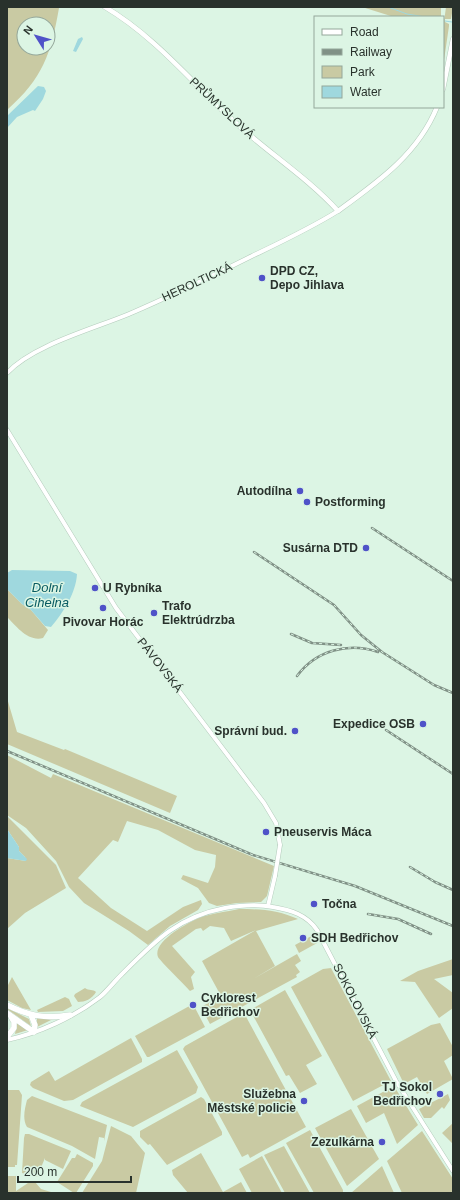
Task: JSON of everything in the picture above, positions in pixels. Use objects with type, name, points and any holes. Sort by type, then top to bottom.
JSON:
[{"type":"highway","points":[[7,1004],[31,1015],[58,1017],[70,1015]]},
{"type":"highway","points":[[8,1014],[34,1032],[35,1025],[31,1015]]},
{"type":"highway","points":[[7,1037],[14,1028],[14,1022],[8,1014]]},
{"type":"main road","name":"PRŮMYSLOVÁ","points":[[106,7],[147,38],[238,125],[298,174],[338,211]]},
{"type":"main road","points":[[444,84],[453,39]]},
{"type":"main road","name":"HEROLTICKÁ","points":[[338,211],[381,180],[397,165],[415,146],[427,128],[437,108]]},
{"type":"street","name":"HEROLTICKÁ","points":[[7,373],[16,364],[31,354],[130,313],[204,280],[295,235],[338,211]]},
{"type":"street","name":"PÁVOVSKÁ","points":[[7,430],[119,611],[264,803],[276,823],[280,845],[268,906]]},
{"type":"street","name":"SOKOLOVSKÁ","points":[[7,1040],[34,1032],[70,1015],[100,997],[142,955],[182,922],[207,912],[243,905],[268,906],[292,911],[313,924],[396,1081],[453,1170]]},
{"type":"green space","points":[[7,7],[59,8],[56,24],[56,16],[16,16],[16,56],[47,56],[37,76],[7,110]]},
{"type":"green space","points":[[362,7],[441,7],[441,16],[391,16]]},
{"type":"green space","points":[[446,7],[453,7],[451,19],[445,19],[445,22],[449,24],[449,26],[444,60],[444,22]]},
{"type":"green space","points":[[7,589],[22,604],[31,610],[48,630],[43,638],[32,638],[18,629],[7,617]]},
{"type":"green space","points":[[7,698],[17,732],[64,750],[65,749],[177,796],[170,813],[7,744]]},
{"type":"green space","points":[[7,755],[51,778],[53,774],[274,866],[267,896],[261,902],[217,906],[209,903],[198,888],[181,879],[183,875],[208,883],[215,867],[216,855],[195,850],[158,830],[127,821],[118,842],[113,840],[78,878],[111,908],[147,931],[183,907],[201,900],[202,904],[198,910],[170,926],[148,945],[129,931],[84,903],[69,887],[56,861],[26,828],[7,815]]},
{"type":"green space","points":[[7,816],[56,865],[66,888],[25,913],[7,929],[7,858],[26,861],[7,829]]},
{"type":"green space","points":[[239,909],[269,911],[298,919],[256,931],[275,966],[253,979],[297,954],[301,961],[295,965],[300,972],[296,975],[297,977],[210,1024],[201,1007],[221,996],[202,961],[256,930],[231,941],[224,928],[210,926],[203,931],[201,928],[196,929],[172,946],[195,972],[191,977],[194,989],[190,991],[158,957],[158,951],[160,945],[165,939],[194,920],[209,915]]},
{"type":"green space","points":[[315,934],[319,942],[299,953],[295,945]]},
{"type":"green space","points":[[453,959],[453,975],[434,979],[453,993],[453,1008],[439,1018],[415,982],[400,981],[418,971]]},
{"type":"green space","points":[[331,968],[391,1081],[353,1101],[291,987],[323,969]]},
{"type":"green space","points":[[12,977],[31,1010],[22,1008],[7,1000],[7,987]]},
{"type":"green space","points":[[85,988],[96,992],[88,1000],[78,1002],[74,996],[75,994]]},
{"type":"green space","points":[[285,990],[322,1056],[306,1065],[317,1084],[300,1093],[289,1075],[286,1076],[250,1010]]},
{"type":"green space","points":[[65,997],[69,999],[72,1006],[63,1011],[38,1012],[37,1010]]},
{"type":"green space","points":[[193,1004],[205,1027],[147,1057],[135,1036]]},
{"type":"green space","points":[[7,1009],[29,1019],[31,1026]]},
{"type":"green space","points":[[244,1013],[306,1127],[250,1158],[248,1154],[242,1157],[183,1049],[185,1046]]},
{"type":"green space","points":[[37,1018],[53,1019],[37,1027]]},
{"type":"green space","points":[[17,1022],[28,1030],[15,1034]]},
{"type":"green space","points":[[440,1023],[453,1047],[453,1055],[444,1061],[453,1079],[427,1094],[417,1077],[404,1084],[387,1049],[431,1025]]},
{"type":"green space","points":[[131,1038],[142,1059],[142,1062],[73,1100],[64,1101],[33,1088],[30,1085],[31,1082],[49,1071],[55,1081]]},
{"type":"green space","points":[[177,1050],[198,1087],[196,1093],[133,1127],[80,1106],[82,1102]]},
{"type":"green space","points":[[394,1086],[418,1125],[397,1144],[384,1113],[366,1123],[357,1106]]},
{"type":"green space","points":[[7,1090],[19,1090],[22,1095],[17,1165],[15,1165],[15,1167],[7,1167]]},
{"type":"green space","points":[[448,1094],[450,1100],[444,1109],[442,1107],[431,1118],[424,1118],[419,1109]]},
{"type":"green space","points":[[32,1096],[107,1125],[104,1141],[104,1138],[99,1137],[95,1159],[72,1146],[27,1127],[24,1117],[25,1110],[27,1100]]},
{"type":"green space","points":[[201,1097],[204,1099],[222,1132],[222,1135],[167,1165],[150,1144],[148,1145],[140,1137],[140,1131]]},
{"type":"green space","points":[[351,1109],[379,1159],[347,1186],[315,1128]]},
{"type":"green space","points":[[453,1123],[453,1144],[442,1133]]},
{"type":"green space","points":[[111,1126],[131,1136],[145,1153],[136,1193],[82,1193],[102,1161]]},
{"type":"green space","points":[[310,1130],[343,1190],[343,1193],[314,1193],[286,1143]]},
{"type":"green space","points":[[422,1131],[453,1179],[453,1193],[402,1193],[387,1161]]},
{"type":"green space","points":[[25,1134],[29,1134],[71,1151],[63,1169],[45,1160],[45,1158],[37,1177],[22,1173]]},
{"type":"green space","points":[[284,1146],[310,1193],[285,1193],[264,1155]]},
{"type":"green space","points":[[201,1153],[223,1192],[241,1182],[247,1193],[188,1193],[173,1175],[172,1170]]},
{"type":"green space","points":[[77,1154],[93,1163],[93,1166],[76,1193],[74,1193],[57,1182],[72,1158],[75,1158]]},
{"type":"green space","points":[[262,1156],[282,1193],[252,1193],[239,1169]]},
{"type":"green space","points":[[382,1166],[394,1193],[351,1193]]},
{"type":"green space","points":[[7,1176],[16,1176],[16,1191],[31,1181],[35,1182],[41,1189],[51,1192],[7,1193]]},
{"type":"water","points":[[82,37],[83,39],[76,52],[73,51],[78,39]]},
{"type":"water","points":[[38,86],[44,87],[46,91],[43,99],[35,111],[33,110],[17,117],[7,128],[7,116]]},
{"type":"water","name":"Dolní Cihelna","points":[[12,570],[70,571],[77,574],[74,588],[68,602],[51,627],[45,626],[31,610],[22,604],[7,589],[7,573]]},
{"type":"water","points":[[7,829],[19,847],[19,851],[27,859],[26,861],[7,858]]},
{"type":"waterway","points":[[388,7],[407,14],[419,16]]},
{"type":"waterway","points":[[445,21],[452,22]]},
{"type":"railway","points":[[372,528],[453,581]]},
{"type":"railway","points":[[254,552],[334,605],[361,635],[382,652],[434,685],[453,693]]},
{"type":"railway","points":[[291,634],[312,643],[341,645]]},
{"type":"railway","points":[[297,676],[314,660],[323,654],[334,650],[356,648],[378,652]]},
{"type":"railway","points":[[386,730],[453,774]]},
{"type":"railway","points":[[7,751],[253,855],[355,886],[453,926]]},
{"type":"railway","points":[[410,867],[435,882],[453,890]]},
{"type":"railway","points":[[368,914],[398,919],[431,934]]},
{"type":"place","name":"DPD CZ, Depo Jihlava","points":[[262,278]]},
{"type":"place","name":"Autodílna","points":[[300,491]]},
{"type":"place","name":"Postforming","points":[[307,502]]},
{"type":"place","name":"Susárna DTD","points":[[366,548]]},
{"type":"place","name":"U Rybníka","points":[[95,588]]},
{"type":"place","name":"Pivovar Horác","points":[[103,608]]},
{"type":"place","name":"Trafo Elektrúdrzba","points":[[154,613]]},
{"type":"place","name":"Expedice OSB","points":[[423,724]]},
{"type":"place","name":"Správní bud.","points":[[295,731]]},
{"type":"place","name":"Pneuservis Máca","points":[[266,832]]},
{"type":"place","name":"Točna","points":[[314,904]]},
{"type":"place","name":"SDH Bedřichov","points":[[303,938]]},
{"type":"place","name":"Cyklorest Bedřichov","points":[[193,1005]]},
{"type":"place","name":"TJ Sokol Bedřichov","points":[[440,1094]]},
{"type":"place","name":"Služebna Městské policie","points":[[304,1101]]},
{"type":"place","name":"Zezulkárna","points":[[382,1142]]}]
